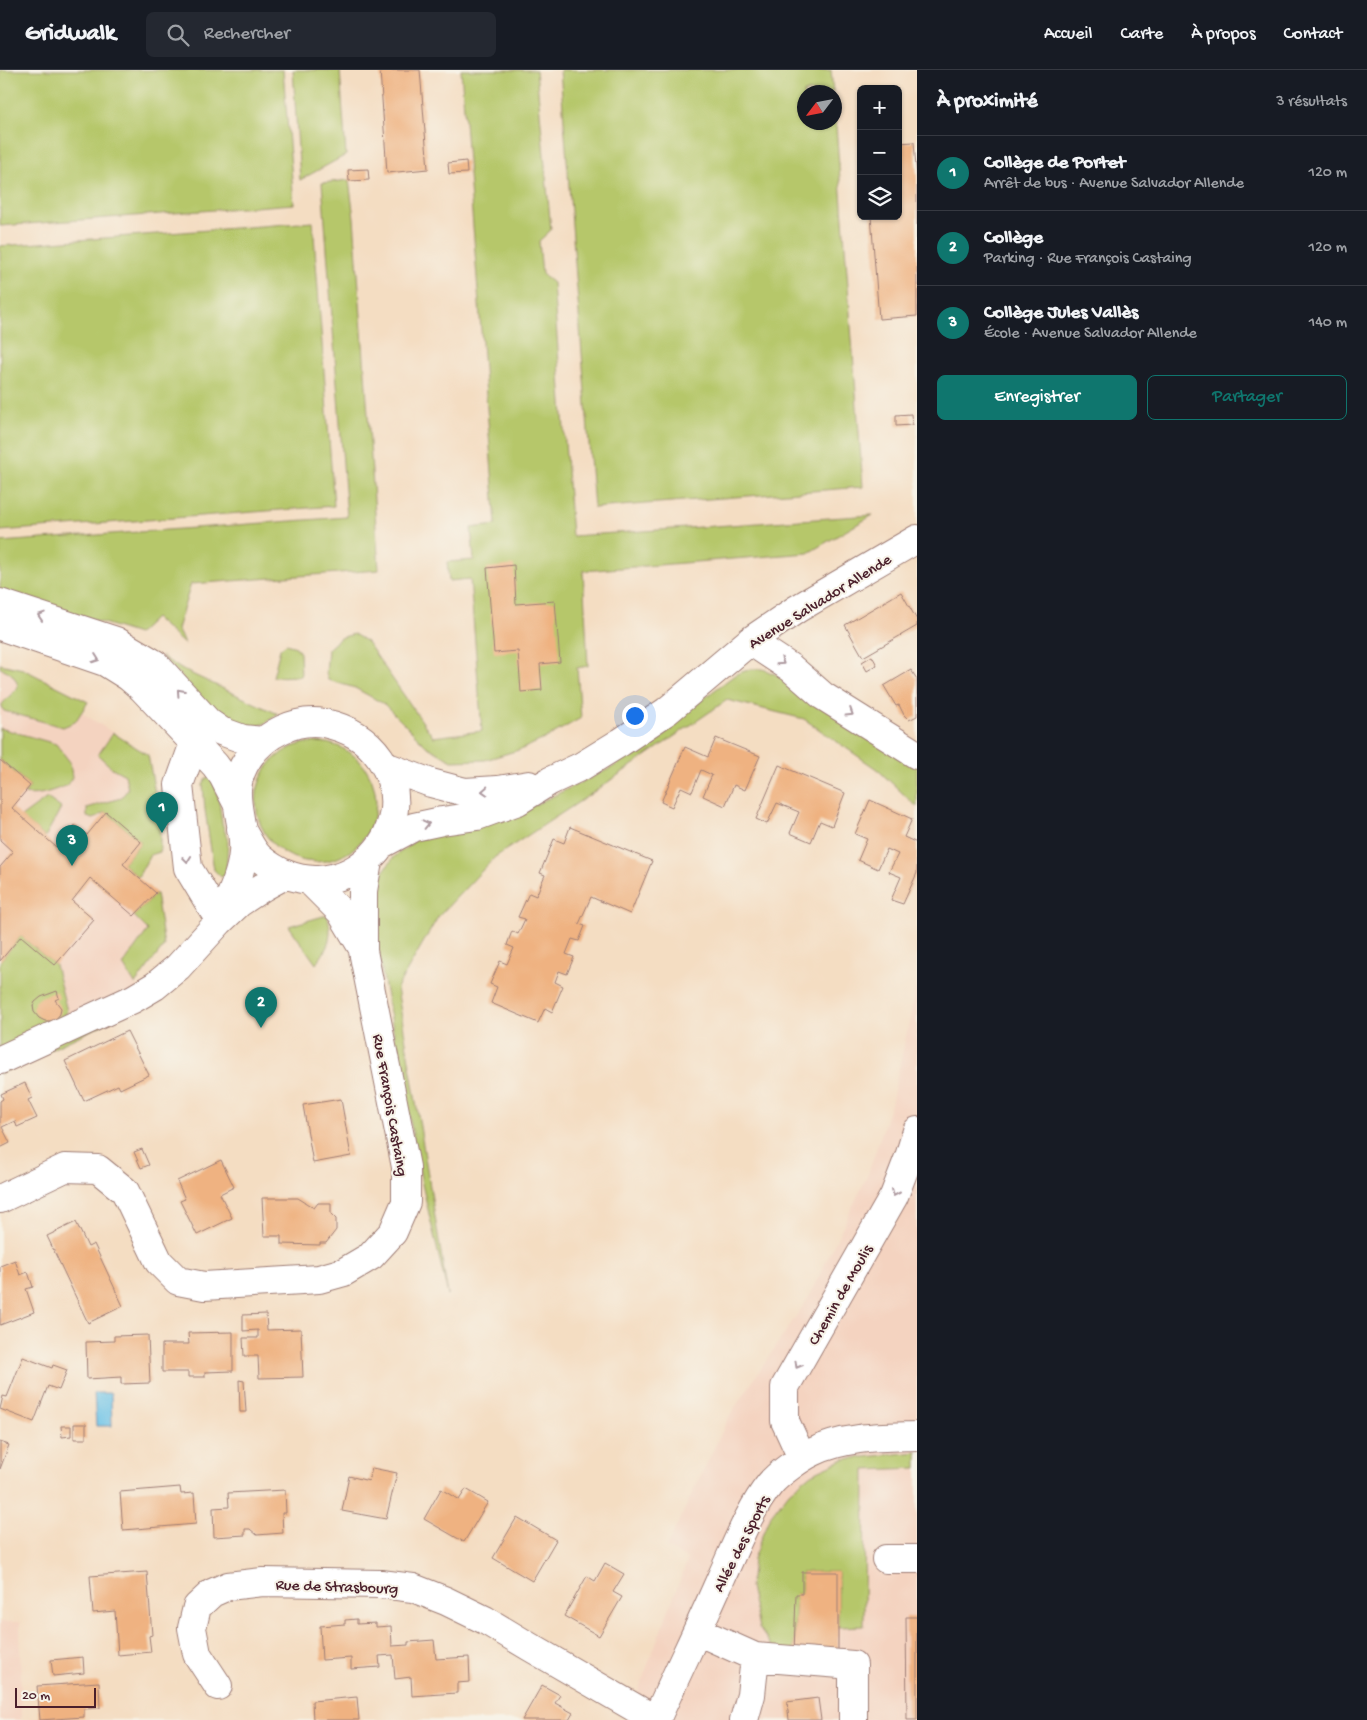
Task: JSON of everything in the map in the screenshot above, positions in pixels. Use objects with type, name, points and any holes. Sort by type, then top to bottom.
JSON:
[{"type":"street","name":"Avenue Salvador Allende","points":[[375,852],[414,827],[477,816],[518,801],[550,781],[582,766],[667,711],[750,641],[797,609],[917,539]]},
{"type":"street","points":[[0,602],[116,641],[141,654],[155,664],[201,733],[236,802],[243,852],[237,879],[220,921]]},
{"type":"street","points":[[0,626],[105,662],[129,676],[201,733],[221,731],[243,739],[264,740]]},
{"type":"street","points":[[750,641],[790,668],[823,696],[917,755]]},
{"type":"street","points":[[0,1060],[84,1023],[155,986],[178,967],[239,903],[263,887],[297,878],[330,879],[350,872],[375,852],[390,825],[394,805],[392,785],[385,766],[373,748],[357,735],[338,726],[318,722],[298,724],[280,730],[264,740],[249,758],[239,779],[236,802]]},
{"type":"street","points":[[201,733],[179,785],[188,868],[220,921]]},
{"type":"street","name":"Avenue Salvador Allende","points":[[385,766],[431,783],[465,792],[498,790],[550,781]]},
{"type":"street","points":[[241,830],[258,857],[297,878]]},
{"type":"street","name":"Rue François Castaing","points":[[0,1199],[65,1168],[98,1169],[126,1191],[159,1262],[178,1281],[204,1286],[319,1279],[344,1272],[371,1256],[394,1232],[406,1202],[406,1167],[363,951],[363,891],[375,852]]},
{"type":"street","name":"Rue François Castaing","points":[[297,878],[341,912],[363,951]]},
{"type":"street","name":"Chemin de Moulis","points":[[802,1458],[785,1421],[785,1387],[894,1196],[910,1156],[917,1131]]},
{"type":"street","name":"Allée des Sports","points":[[656,1720],[756,1506],[771,1483],[802,1458],[814,1451],[842,1441],[878,1437],[917,1436]]},
{"type":"street","points":[[886,1559],[917,1559]]},
{"type":"street","name":"Rue de Strasbourg","points":[[218,1686],[198,1654],[192,1628],[197,1607],[212,1592],[228,1586],[263,1582],[382,1584],[413,1588],[446,1601],[485,1620],[656,1720]]},
{"type":"street","points":[[697,1631],[754,1657],[853,1664],[853,1720]]},
{"type":"street","points":[[744,1720],[751,1695],[754,1657]]},
{"type":"shaded area","points":[[0,664],[23,669],[88,702],[82,713],[148,755],[160,820],[160,852],[150,855],[138,877],[156,893],[164,946],[135,984],[146,1004],[0,1074]]},
{"type":"shaded area","points":[[917,978],[917,1720],[627,1720],[688,1559],[666,1548],[730,1415],[809,1297],[868,1174],[891,1104]]},
{"type":"shaded area","points":[[0,1622],[20,1622],[21,1720],[0,1720]]},
{"type":"green space","points":[[0,70],[283,70],[294,204],[0,226]]},
{"type":"green space","points":[[293,70],[340,70],[346,155],[300,180]]},
{"type":"green space","points":[[461,70],[536,70],[551,230],[539,241],[542,274],[553,283],[572,536],[873,515],[808,553],[583,571],[588,666],[577,668],[581,718],[522,749],[485,760],[452,761],[426,746],[384,704],[355,688],[328,680],[326,673],[328,649],[340,638],[354,634],[367,642],[433,737],[482,731],[470,579],[449,581],[447,562],[474,560],[471,528],[496,525]]},
{"type":"green space","points":[[560,70],[831,70],[832,85],[797,85],[797,130],[836,130],[863,487],[594,508]]},
{"type":"green space","points":[[349,180],[354,218],[379,570],[191,584],[177,629],[185,645],[155,618],[138,634],[0,590],[0,542],[347,517],[322,183]]},
{"type":"green space","points":[[313,222],[334,506],[0,531],[0,246]]},
{"type":"green space","points":[[286,644],[296,647],[300,653],[301,676],[273,677],[280,649]]},
{"type":"green space","points":[[161,656],[181,669],[278,714],[266,723],[252,728],[220,718]]},
{"type":"green space","points":[[0,664],[23,669],[88,702],[75,722],[63,727],[4,711],[1,707],[2,704],[18,686],[12,674],[0,668]]},
{"type":"green space","points":[[751,669],[763,669],[779,676],[917,765],[917,807],[878,770],[804,719],[727,700],[585,798],[495,857],[438,917],[397,988],[448,1295],[422,1184],[376,938],[375,883],[394,857],[417,839],[518,813],[613,767],[736,674]]},
{"type":"green space","points":[[0,728],[56,744],[70,762],[72,777],[68,785],[41,794],[24,794],[30,786],[0,760]]},
{"type":"green space","points":[[113,733],[148,755],[160,820],[160,852],[150,855],[138,877],[123,864],[141,842],[106,812],[93,819],[87,817],[87,808],[121,798],[128,789],[125,775],[112,768],[98,755]]},
{"type":"green space","points":[[316,742],[339,746],[359,759],[372,779],[376,802],[372,825],[359,845],[339,858],[316,862],[293,858],[273,845],[260,825],[256,802],[260,779],[273,759],[293,746]]},
{"type":"green space","points":[[206,778],[213,778],[222,823],[228,841],[226,875],[221,877],[214,870],[205,810],[203,785]]},
{"type":"green space","points":[[47,798],[61,808],[45,837],[21,817]]},
{"type":"green space","points":[[156,893],[164,946],[135,984],[123,965],[148,930],[134,916]]},
{"type":"green space","points":[[327,915],[330,929],[329,941],[324,953],[316,964],[289,926]]},
{"type":"green space","points":[[21,936],[55,965],[67,1011],[64,1019],[135,1009],[0,1074],[0,961]]},
{"type":"green space","points":[[917,1452],[917,1468],[865,1470],[864,1626],[838,1627],[838,1572],[802,1572],[802,1594],[796,1594],[794,1653],[775,1651],[759,1628],[750,1587],[753,1559],[769,1518],[789,1492],[811,1474],[844,1459]]},
{"type":"water","points":[[94,1393],[111,1393],[112,1426],[96,1426]]},
{"type":"building","points":[[380,70],[420,70],[428,169],[387,173]]},
{"type":"building","points":[[914,142],[917,179],[917,316],[879,319],[871,220],[902,220],[902,143]]},
{"type":"building","points":[[466,161],[467,173],[449,174],[448,163]]},
{"type":"building","points":[[368,169],[369,180],[349,181],[348,170]]},
{"type":"building","points":[[911,414],[912,425],[896,426],[896,415]]},
{"type":"building","points":[[514,565],[516,604],[555,601],[560,662],[540,664],[542,690],[521,692],[518,651],[494,653],[487,568]]},
{"type":"building","points":[[901,592],[917,620],[917,626],[863,657],[845,625]]},
{"type":"building","points":[[872,656],[877,665],[867,671],[862,662]]},
{"type":"building","points":[[911,670],[917,679],[917,716],[909,720],[899,705],[896,706],[884,686]]},
{"type":"building","points":[[716,738],[760,756],[745,790],[734,785],[725,806],[703,796],[712,775],[701,770],[692,792],[681,787],[672,807],[661,802],[685,747],[708,757]]},
{"type":"building","points":[[0,760],[30,786],[12,808],[56,847],[75,825],[87,835],[106,812],[141,842],[123,864],[156,893],[134,916],[90,878],[72,901],[94,920],[55,965],[21,936],[0,961],[0,867],[13,852],[0,840]]},
{"type":"building","points":[[779,765],[845,793],[832,826],[820,821],[811,842],[790,833],[799,812],[777,803],[767,824],[756,819]]},
{"type":"building","points":[[870,800],[912,819],[904,837],[917,843],[917,873],[903,904],[891,900],[901,877],[889,872],[898,854],[887,849],[878,869],[858,860],[867,839],[855,834]]},
{"type":"building","points":[[570,827],[652,861],[630,914],[591,897],[579,924],[585,926],[579,941],[572,939],[566,954],[574,957],[567,974],[559,971],[555,982],[563,986],[552,1012],[545,1008],[538,1023],[491,1003],[497,987],[490,984],[500,961],[507,964],[514,948],[507,945],[512,931],[518,934],[525,919],[518,917],[529,893],[536,896],[545,875],[540,873],[554,839],[564,843]]},
{"type":"building","points":[[57,991],[59,998],[55,1000],[61,1008],[60,1014],[51,1021],[39,1018],[34,1012],[33,1006],[35,1002],[41,997]]},
{"type":"building","points":[[127,1031],[149,1075],[120,1089],[118,1085],[84,1101],[65,1061]]},
{"type":"building","points":[[25,1083],[32,1098],[28,1100],[37,1118],[17,1127],[15,1121],[2,1127],[10,1143],[0,1148],[0,1101],[3,1099],[1,1094]]},
{"type":"building","points":[[341,1099],[351,1156],[313,1163],[303,1105]]},
{"type":"building","points":[[142,1149],[149,1165],[141,1168],[134,1152]]},
{"type":"building","points":[[221,1160],[234,1187],[220,1194],[232,1218],[197,1235],[180,1201],[185,1199],[177,1181]]},
{"type":"building","points":[[262,1198],[298,1198],[314,1208],[318,1203],[331,1203],[331,1214],[336,1219],[336,1230],[326,1243],[320,1243],[320,1245],[281,1244],[281,1236],[264,1236]]},
{"type":"building","points":[[76,1222],[88,1247],[94,1244],[123,1306],[88,1323],[47,1236]]},
{"type":"building","points":[[15,1260],[20,1275],[28,1272],[33,1287],[26,1289],[34,1312],[0,1325],[0,1266]]},
{"type":"building","points":[[266,1314],[267,1330],[301,1329],[303,1377],[259,1378],[258,1356],[244,1356],[243,1338],[258,1338],[258,1330],[243,1331],[243,1315]]},
{"type":"building","points":[[233,1332],[233,1371],[205,1372],[205,1377],[188,1377],[188,1372],[162,1372],[162,1344],[189,1344],[188,1333]]},
{"type":"building","points":[[148,1335],[150,1383],[121,1384],[121,1377],[87,1379],[86,1342],[114,1341],[114,1336]]},
{"type":"building","points":[[23,1357],[52,1368],[53,1365],[67,1370],[59,1390],[48,1386],[34,1422],[0,1409],[3,1396],[7,1397]]},
{"type":"building","points":[[239,1380],[244,1381],[246,1412],[240,1412]]},
{"type":"building","points":[[74,1424],[86,1424],[86,1439],[74,1439]]},
{"type":"building","points":[[61,1426],[71,1426],[71,1436],[62,1437]]},
{"type":"building","points":[[0,1442],[9,1445],[0,1469]]},
{"type":"building","points":[[372,1468],[397,1473],[386,1519],[342,1511],[349,1476],[369,1481]]},
{"type":"building","points":[[180,1487],[181,1494],[194,1493],[196,1524],[123,1530],[120,1492]]},
{"type":"building","points":[[441,1489],[459,1500],[466,1489],[488,1502],[464,1542],[424,1519]]},
{"type":"building","points":[[285,1490],[286,1513],[282,1513],[283,1533],[257,1535],[250,1529],[245,1529],[245,1535],[214,1537],[213,1508],[229,1507],[228,1493]]},
{"type":"building","points":[[517,1517],[556,1540],[532,1581],[493,1558]]},
{"type":"building","points":[[605,1563],[624,1574],[613,1592],[622,1597],[599,1636],[564,1616],[587,1576],[595,1581]]},
{"type":"building","points":[[147,1572],[152,1635],[149,1636],[151,1652],[118,1655],[115,1611],[93,1613],[90,1576]]},
{"type":"building","points":[[802,1572],[838,1572],[838,1653],[794,1653],[796,1594],[802,1594]]},
{"type":"building","points":[[906,1617],[917,1617],[917,1720],[907,1720]]},
{"type":"building","points":[[357,1619],[357,1624],[376,1623],[376,1627],[391,1626],[392,1646],[408,1645],[408,1642],[434,1640],[436,1659],[469,1657],[470,1682],[457,1683],[457,1693],[412,1696],[411,1677],[395,1679],[393,1655],[379,1656],[380,1667],[351,1669],[351,1658],[322,1660],[320,1626],[345,1624],[345,1620]]},
{"type":"building","points":[[83,1657],[84,1673],[53,1676],[51,1660]]},
{"type":"building","points":[[99,1682],[100,1708],[84,1709],[84,1717],[40,1720],[37,1686]]},
{"type":"building","points":[[542,1685],[560,1695],[555,1703],[573,1713],[569,1720],[522,1720]]},
{"type":"building","points":[[357,1697],[359,1720],[313,1720],[312,1701]]},
{"type":"building","points":[[818,1698],[821,1720],[789,1720],[787,1702]]},
{"type":"place","name":"Collège de Portet","points":[[162,833]]},
{"type":"place","name":"Collège Jules Vallès","points":[[72,866]]},
{"type":"place","name":"Collège","points":[[261,1028]]}]
